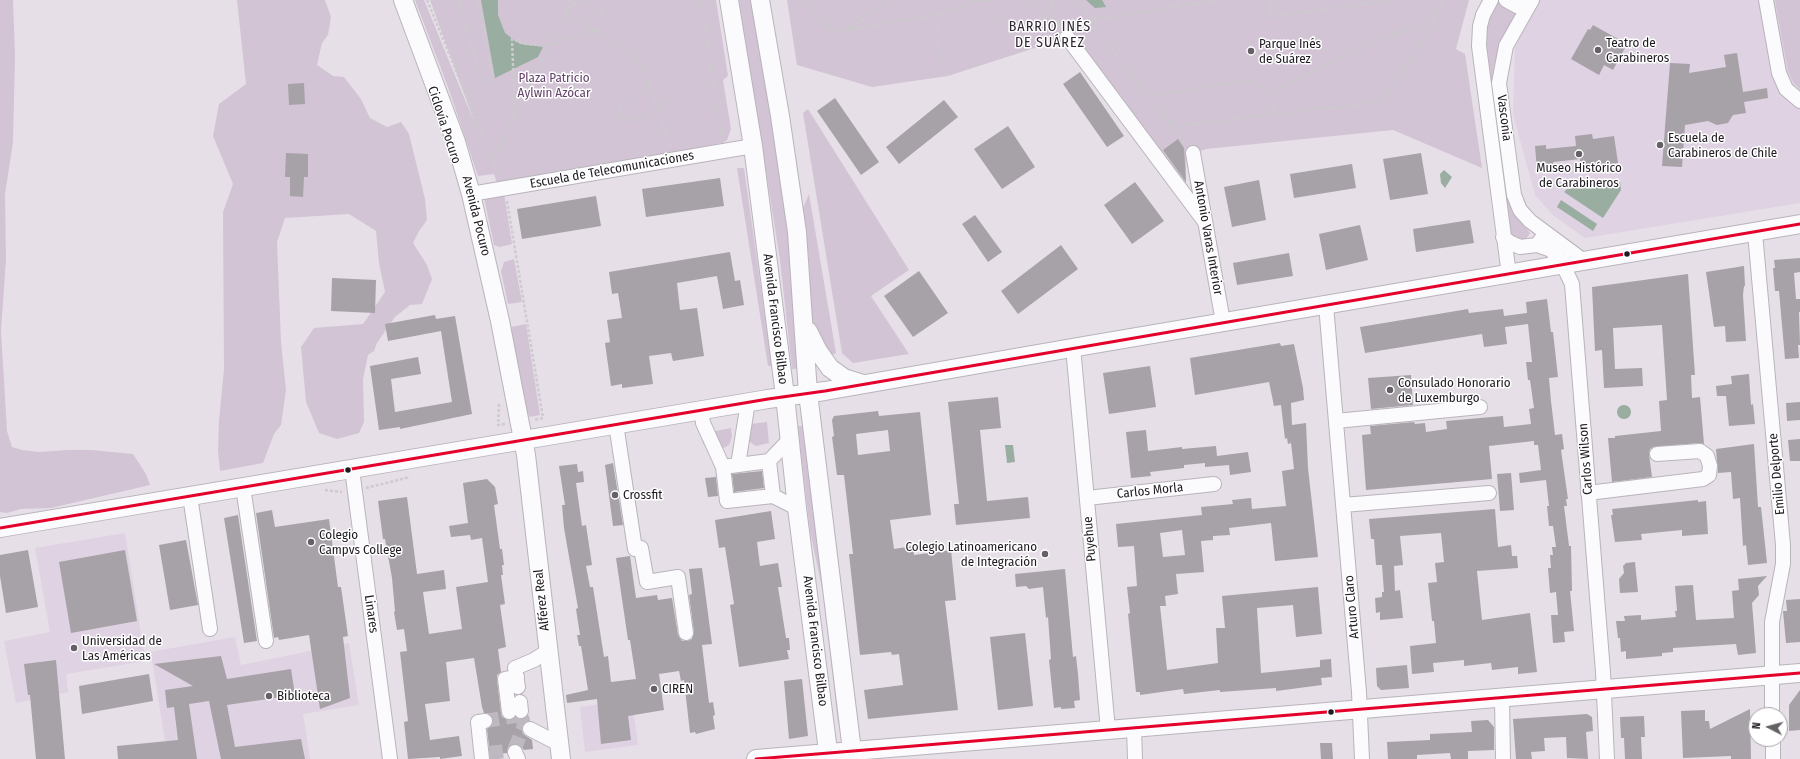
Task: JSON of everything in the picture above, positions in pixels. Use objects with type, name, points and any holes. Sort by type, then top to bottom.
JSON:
[{"type":"main road","name":"Avenida Pocuro","points":[[403,0],[456,142],[471,194],[497,307],[523,440]]},
{"type":"main road","name":"Avenida Francisco Bilbao","points":[[729,0],[753,146],[829,756]]},
{"type":"main road","name":"Avenida Francisco Bilbao","points":[[760,0],[780,116],[797,232],[808,393],[852,755]]},
{"type":"main road","points":[[0,528],[748,402],[866,384],[1073,347],[1509,274],[1584,260],[1755,233],[1800,224]]},
{"type":"main road","points":[[804,320],[815,347],[830,368],[844,378],[866,384]]},
{"type":"main road","name":"Alférez Real","points":[[523,440],[560,752]]},
{"type":"main road","points":[[756,759],[852,755],[1108,730],[1800,673]]},
{"type":"street","name":"Vasconia","points":[[1491,0],[1483,15],[1480,26],[1479,46],[1509,274]]},
{"type":"street","points":[[1506,0],[1517,6],[1532,1]]},
{"type":"street","points":[[1766,0],[1778,73],[1786,89],[1800,101]]},
{"type":"street","name":"Vasconia","points":[[1532,1],[1506,46],[1500,83],[1516,203],[1524,216],[1542,231],[1584,260]]},
{"type":"street","points":[[1067,37],[1204,222]]},
{"type":"street","name":"Escuela de Telecomunicaciones","points":[[471,194],[753,146]]},
{"type":"street","name":"Antonio Varas Interior","points":[[1193,153],[1204,222],[1223,322]]},
{"type":"street","points":[[1503,237],[1520,247],[1537,244],[1541,240],[1542,231]]},
{"type":"street","name":"Emilio Delporte","points":[[1755,233],[1783,545],[1783,564],[1772,622],[1772,707]]},
{"type":"street","name":"Carlos Wilson","points":[[1537,244],[1551,250],[1563,264],[1572,287],[1604,689],[1607,759]]},
{"type":"street","name":"Arturo Claro","points":[[1326,305],[1360,709],[1362,759]]},
{"type":"street","name":"Puyehue","points":[[1073,347],[1108,730]]},
{"type":"street","points":[[738,465],[748,402]]},
{"type":"street","points":[[1336,421],[1480,407]]},
{"type":"street","points":[[701,410],[703,423],[723,467],[727,501],[773,496],[797,508]]},
{"type":"street","points":[[616,424],[635,549],[641,548],[647,582],[678,576],[686,633]]},
{"type":"street","points":[[723,467],[769,461],[790,438]]},
{"type":"street","points":[[1588,493],[1703,479],[1709,475],[1710,466],[1707,456],[1700,451],[1657,454]]},
{"type":"street","points":[[769,461],[773,496]]},
{"type":"street","name":"Linares","points":[[352,469],[390,759]]},
{"type":"street","name":"Carlos Morla","points":[[1087,498],[1214,484]]},
{"type":"street","points":[[243,488],[266,641]]},
{"type":"street","points":[[1343,505],[1489,493]]},
{"type":"street","points":[[190,496],[210,629]]},
{"type":"street","points":[[517,708],[505,679],[516,677],[534,660],[548,651]]},
{"type":"street","points":[[1502,698],[1503,759]]},
{"type":"street","points":[[485,721],[478,722],[485,755]]},
{"type":"street","points":[[1134,728],[1135,759]]},
{"type":"street","points":[[530,729],[560,752]]},
{"type":"street","points":[[1773,747],[1773,759]]},
{"type":"path","points":[[427,0],[504,188],[516,251],[542,418]]},
{"type":"path","points":[[458,0],[482,83],[493,78],[478,0]]},
{"type":"path","points":[[568,0],[570,6]]},
{"type":"path","points":[[493,161],[573,0]]},
{"type":"path","points":[[570,6],[587,0]]},
{"type":"path","points":[[598,30],[603,0]]},
{"type":"path","points":[[701,0],[721,134],[732,149]]},
{"type":"path","points":[[809,0],[815,19],[839,32],[939,14],[972,1]]},
{"type":"path","points":[[839,32],[857,24],[889,0]]},
{"type":"path","points":[[968,0],[998,0]]},
{"type":"path","points":[[1019,0],[1031,5],[1059,25],[1223,0]]},
{"type":"path","points":[[1051,0],[1059,25],[1067,37]]},
{"type":"path","points":[[1078,0],[1084,7],[1090,21],[1193,153]]},
{"type":"path","points":[[1177,7],[1178,0]]},
{"type":"path","points":[[1269,0],[1272,17],[1388,0]]},
{"type":"path","points":[[1168,122],[1180,126],[1368,103],[1382,98],[1392,90],[1437,15],[1443,0]]},
{"type":"path","points":[[985,1],[992,15],[1004,26],[1022,37]]},
{"type":"path","points":[[566,14],[598,30],[631,54],[643,70],[658,106],[674,159]]},
{"type":"path","points":[[939,14],[938,48],[942,63],[948,76]]},
{"type":"path","points":[[1271,91],[1437,15]]},
{"type":"path","points":[[515,116],[512,39],[526,44],[549,46],[598,30]]},
{"type":"path","points":[[1147,95],[1250,81],[1271,91]]},
{"type":"path","points":[[650,86],[621,102],[618,112],[621,117],[628,121],[643,117],[674,97]]},
{"type":"path","points":[[1270,115],[1274,109],[1271,91]]},
{"type":"path","points":[[498,426],[499,398]]},
{"type":"shaded area","points":[[481,0],[498,0],[498,15],[505,33],[520,44],[543,47],[538,57],[495,78]]},
{"type":"shaded area","points":[[1086,0],[1102,0],[1106,7],[1095,8]]},
{"type":"shaded area","name":"Escuela de Carabineros de Chile","points":[[1537,0],[1800,0],[1800,203],[1585,238],[1553,215],[1535,195],[1513,114],[1515,48]]},
{"type":"shaded area","points":[[1444,170],[1452,177],[1445,188],[1441,183],[1440,174]]},
{"type":"shaded area","points":[[1620,182],[1621,190],[1603,218],[1564,192],[1567,189]]},
{"type":"shaded area","points":[[1561,200],[1597,224],[1593,231],[1557,207]]},
{"type":"shaded area","points":[[1621,405],[1627,405],[1631,409],[1631,415],[1627,419],[1621,419],[1617,415],[1617,409]]},
{"type":"shaded area","points":[[1005,445],[1013,445],[1015,462],[1007,463]]},
{"type":"shaded area","name":"Universidad de Las Américas","points":[[125,533],[144,653],[235,637],[241,665],[349,643],[359,705],[303,714],[310,759],[168,759],[152,660],[66,674],[68,692],[16,703],[4,641],[50,632],[35,548]]},
{"type":"shaded area","points":[[632,700],[638,745],[585,752],[580,707]]},
{"type":"green space","points":[[0,0],[13,0],[15,56],[13,142],[5,194],[6,259],[1,331],[7,431],[12,447],[22,450],[40,452],[92,450],[133,454],[146,474],[150,485],[51,508],[21,509],[7,513],[0,512]]},
{"type":"green space","points":[[237,0],[325,0],[331,17],[328,35],[322,43],[317,65],[333,76],[344,77],[361,99],[370,118],[387,127],[401,122],[409,134],[425,199],[427,220],[413,243],[427,265],[432,279],[422,304],[410,305],[395,317],[377,343],[374,351],[368,355],[363,379],[364,422],[359,433],[337,439],[319,433],[306,402],[301,347],[314,328],[363,324],[385,292],[379,263],[376,231],[349,214],[285,218],[277,242],[281,342],[286,390],[281,425],[274,434],[263,463],[220,471],[218,451],[219,420],[224,369],[223,212],[233,184],[213,136],[219,104],[246,84]]},
{"type":"green space","name":"Plaza Patricio Aylwin Azócar","points":[[415,0],[424,0],[475,124],[430,0],[716,0],[728,76],[723,80],[731,129],[727,140],[723,143],[497,184],[494,174],[478,176],[449,90]]},
{"type":"green space","points":[[739,0],[756,0],[796,276],[801,368],[792,369],[780,260]]},
{"type":"green space","name":"Parque Inés de Suárez","points":[[787,0],[1469,0],[1456,49],[1465,54],[1482,168],[1393,130],[1206,149],[1186,156],[1186,192],[1072,36],[948,76],[872,87],[797,65]]},
{"type":"green space","points":[[1497,0],[1525,0],[1501,44],[1494,65],[1493,79],[1506,186],[1515,214],[1530,233],[1526,239],[1516,242],[1507,236],[1484,45],[1487,22]]},
{"type":"green space","points":[[1775,0],[1800,0],[1800,89],[1794,83],[1788,71]]},
{"type":"green space","points":[[808,109],[909,270],[871,296],[909,354],[853,363],[842,353],[803,113]]},
{"type":"green space","points":[[737,168],[744,168],[772,366],[768,366]]},
{"type":"green space","points":[[504,193],[512,244],[500,247],[494,245],[484,198]]},
{"type":"green space","points":[[809,194],[836,353],[830,356],[813,324],[811,315],[809,260],[802,210]]},
{"type":"green space","points":[[514,259],[522,302],[508,304],[501,271],[504,262]]},
{"type":"green space","points":[[526,324],[540,415],[530,417],[526,411],[511,327]]},
{"type":"green space","points":[[767,422],[769,443],[756,446],[750,442],[747,434],[750,424]]},
{"type":"green space","points":[[798,426],[805,426],[840,723],[838,723],[823,593],[810,531]]},
{"type":"green space","points":[[731,428],[732,437],[729,445],[718,451],[703,444],[701,434]]},
{"type":"building","points":[[1593,25],[1627,44],[1613,70],[1604,65],[1599,75],[1571,59],[1588,29],[1590,30]]},
{"type":"building","points":[[1737,53],[1743,92],[1767,88],[1768,98],[1744,102],[1746,113],[1733,115],[1728,123],[1717,125],[1708,121],[1685,125],[1682,167],[1662,166],[1670,63],[1690,64],[1689,73],[1726,67],[1724,55]]},
{"type":"building","points":[[1080,72],[1124,136],[1107,147],[1063,84]]},
{"type":"building","points":[[304,83],[305,104],[289,105],[288,84]]},
{"type":"building","points":[[835,98],[879,162],[861,175],[817,111]]},
{"type":"building","points":[[944,100],[958,117],[899,164],[886,147]]},
{"type":"building","points":[[1008,126],[1035,167],[1002,189],[974,149]]},
{"type":"building","points":[[1592,134],[1593,139],[1614,136],[1618,163],[1594,166],[1595,170],[1581,172],[1580,159],[1553,162],[1553,167],[1537,169],[1535,146],[1546,145],[1546,149],[1576,146],[1575,136]]},
{"type":"building","points":[[1178,139],[1184,148],[1186,182],[1163,150]]},
{"type":"building","points":[[286,153],[308,154],[308,177],[304,177],[303,197],[290,196],[290,177],[285,177]]},
{"type":"building","points":[[1421,153],[1428,194],[1390,200],[1383,159]]},
{"type":"building","points":[[1352,164],[1356,188],[1294,198],[1290,174]]},
{"type":"building","points":[[720,178],[724,206],[646,217],[642,189]]},
{"type":"building","points":[[1259,180],[1266,220],[1232,227],[1224,187]]},
{"type":"building","points":[[1135,182],[1164,221],[1132,244],[1104,205]]},
{"type":"building","points":[[596,196],[601,226],[522,239],[517,209]]},
{"type":"building","points":[[975,215],[1002,252],[988,262],[962,224]]},
{"type":"building","points":[[1470,220],[1474,243],[1416,252],[1413,229]]},
{"type":"building","points":[[1360,225],[1368,260],[1326,270],[1319,234]]},
{"type":"building","points":[[1061,245],[1078,269],[1018,314],[1001,291]]},
{"type":"building","points":[[730,252],[735,281],[740,280],[744,305],[723,309],[717,276],[677,283],[680,310],[697,308],[704,356],[673,361],[671,353],[649,356],[653,384],[622,388],[622,384],[611,386],[605,343],[610,342],[607,320],[622,318],[618,293],[612,294],[609,272]]},
{"type":"building","points":[[1289,253],[1293,276],[1237,285],[1233,263]]},
{"type":"building","points":[[1800,258],[1800,272],[1794,273],[1796,299],[1800,299],[1800,345],[1798,345],[1799,358],[1785,359],[1779,291],[1775,291],[1773,268],[1775,268],[1774,260]]},
{"type":"building","points":[[1744,266],[1745,286],[1743,295],[1746,341],[1726,342],[1725,326],[1714,327],[1706,272]]},
{"type":"building","points":[[919,271],[948,313],[913,337],[884,296]]},
{"type":"building","points":[[1688,274],[1695,375],[1691,375],[1692,398],[1700,397],[1704,444],[1699,443],[1653,447],[1650,449],[1649,454],[1652,477],[1612,482],[1608,438],[1661,431],[1659,401],[1667,400],[1662,325],[1613,328],[1615,369],[1642,368],[1643,386],[1604,388],[1602,350],[1595,351],[1592,287]]},
{"type":"building","points":[[332,278],[376,280],[375,313],[331,311]]},
{"type":"building","points":[[1547,299],[1551,332],[1553,332],[1558,377],[1549,378],[1551,401],[1555,435],[1562,434],[1564,449],[1561,450],[1568,499],[1566,499],[1567,506],[1564,506],[1569,546],[1571,546],[1572,591],[1570,591],[1574,631],[1564,632],[1565,642],[1553,643],[1551,615],[1558,615],[1556,592],[1550,593],[1548,568],[1551,568],[1550,555],[1553,555],[1552,547],[1556,547],[1553,526],[1549,526],[1547,506],[1549,506],[1546,480],[1520,483],[1519,473],[1541,470],[1538,445],[1534,445],[1534,441],[1489,446],[1492,479],[1366,490],[1362,435],[1371,434],[1370,426],[1414,422],[1415,424],[1425,423],[1426,432],[1447,429],[1446,421],[1503,416],[1504,427],[1531,424],[1529,409],[1534,408],[1526,362],[1532,362],[1528,324],[1505,327],[1507,344],[1484,347],[1482,334],[1365,353],[1360,327],[1468,309],[1469,313],[1503,309],[1504,316],[1527,313],[1526,302]]},
{"type":"building","points":[[435,315],[436,319],[455,316],[472,414],[400,429],[400,427],[379,430],[370,366],[418,357],[421,374],[391,379],[395,412],[452,402],[441,331],[388,341],[385,324]]},
{"type":"building","points":[[1280,343],[1281,346],[1294,344],[1304,400],[1291,403],[1292,425],[1306,423],[1308,468],[1318,557],[1275,561],[1271,523],[1229,528],[1230,535],[1213,536],[1213,540],[1201,541],[1204,572],[1176,574],[1178,594],[1165,596],[1166,606],[1160,606],[1167,670],[1218,663],[1216,628],[1225,628],[1222,596],[1318,587],[1322,634],[1296,637],[1293,605],[1257,608],[1261,673],[1320,667],[1320,660],[1331,659],[1332,677],[1321,678],[1322,685],[1276,691],[1276,688],[1220,692],[1220,690],[1184,694],[1183,689],[1140,695],[1140,692],[1136,692],[1128,614],[1130,613],[1127,587],[1137,586],[1134,546],[1118,547],[1116,524],[1202,515],[1201,507],[1233,504],[1232,500],[1251,498],[1252,509],[1286,506],[1282,471],[1294,469],[1291,443],[1288,444],[1287,438],[1285,439],[1281,405],[1274,406],[1269,382],[1195,395],[1190,358]],"holes":[[[1182,530],[1185,555],[1163,557],[1160,533]]]},
{"type":"building","points":[[1150,366],[1156,407],[1109,414],[1103,373]]},
{"type":"building","points":[[1749,374],[1751,405],[1753,404],[1755,424],[1729,426],[1726,396],[1717,396],[1716,386],[1732,384],[1731,376]]},
{"type":"building","name":"Consulado Honorario de Luxemburgo","points":[[1411,375],[1413,405],[1371,409],[1368,378]]},
{"type":"building","points":[[998,397],[1001,428],[980,430],[987,501],[1028,497],[1030,518],[956,525],[954,504],[959,504],[948,402]]},
{"type":"building","points":[[1800,402],[1800,420],[1787,421],[1786,403]]},
{"type":"building","points":[[878,411],[879,416],[920,412],[931,515],[890,520],[894,549],[913,546],[914,555],[951,550],[956,600],[945,601],[958,710],[868,719],[864,690],[903,685],[899,654],[892,655],[891,652],[860,655],[849,554],[853,554],[844,475],[837,475],[832,437],[834,436],[832,420],[834,416]],"holes":[[[888,430],[890,451],[858,455],[856,434]]]},
{"type":"building","points":[[1146,430],[1148,451],[1182,447],[1182,449],[1216,446],[1217,456],[1248,452],[1251,472],[1230,475],[1229,465],[1205,467],[1205,463],[1184,465],[1184,468],[1150,472],[1151,476],[1131,478],[1126,432]]},
{"type":"building","points":[[1800,439],[1800,461],[1790,461],[1788,440]]},
{"type":"building","points":[[1754,444],[1758,507],[1761,507],[1767,563],[1748,565],[1746,545],[1743,546],[1740,498],[1733,499],[1731,472],[1718,473],[1716,449]]},
{"type":"building","name":"Crossfit","points":[[613,463],[623,525],[613,526],[605,465]]},
{"type":"building","points":[[577,464],[578,472],[583,471],[584,482],[576,483],[582,526],[586,525],[592,565],[586,566],[590,587],[593,587],[604,657],[608,656],[611,682],[636,679],[630,640],[628,640],[616,558],[630,556],[636,598],[657,595],[658,600],[672,598],[678,635],[682,641],[692,639],[694,632],[689,595],[692,594],[689,569],[702,568],[712,644],[702,645],[709,703],[713,702],[715,729],[696,734],[695,732],[690,733],[684,680],[681,681],[679,671],[659,674],[664,710],[628,716],[631,740],[601,744],[597,699],[567,703],[566,695],[588,690],[581,646],[579,646],[577,635],[580,635],[576,609],[578,608],[564,528],[562,505],[565,505],[559,466]]},
{"type":"building","points":[[762,471],[764,488],[734,492],[732,474]]},
{"type":"building","points":[[1511,473],[1514,510],[1500,511],[1497,474]]},
{"type":"building","points":[[716,477],[718,496],[708,497],[705,478]]},
{"type":"building","points":[[487,479],[495,487],[498,504],[494,505],[500,549],[502,549],[504,565],[502,565],[503,575],[501,575],[505,604],[500,605],[506,647],[498,649],[501,672],[497,675],[501,713],[502,717],[510,720],[515,717],[522,719],[528,715],[529,721],[523,725],[522,730],[523,734],[532,740],[533,749],[524,750],[520,745],[516,744],[508,747],[507,753],[490,755],[487,729],[493,725],[493,719],[489,713],[484,713],[482,707],[474,658],[446,662],[450,701],[425,704],[430,740],[459,736],[462,756],[440,759],[440,757],[408,759],[404,722],[408,721],[400,652],[407,651],[404,629],[397,630],[394,612],[392,578],[385,539],[383,539],[378,501],[407,497],[417,574],[444,570],[446,589],[423,592],[429,634],[462,629],[456,587],[488,582],[482,538],[471,540],[470,535],[451,537],[449,526],[468,523],[463,483]]},
{"type":"building","points":[[1698,500],[1698,502],[1706,501],[1708,534],[1682,536],[1682,530],[1641,534],[1642,540],[1615,542],[1611,515],[1613,515],[1612,509]]},
{"type":"building","points":[[1495,509],[1498,547],[1511,545],[1512,556],[1517,556],[1518,568],[1477,571],[1482,620],[1530,613],[1537,672],[1518,674],[1518,667],[1492,670],[1491,663],[1464,666],[1464,660],[1433,663],[1434,672],[1412,674],[1410,646],[1436,643],[1428,583],[1437,582],[1435,563],[1444,562],[1441,533],[1400,536],[1403,565],[1394,566],[1395,591],[1400,590],[1403,618],[1380,620],[1380,612],[1376,613],[1375,598],[1382,597],[1382,592],[1384,592],[1382,565],[1376,565],[1374,539],[1371,539],[1369,519]]},
{"type":"building","points":[[272,510],[275,527],[329,519],[338,587],[341,587],[348,636],[343,637],[350,698],[320,709],[309,635],[279,640],[278,637],[274,638],[256,513]]},
{"type":"building","points":[[771,511],[775,539],[757,542],[760,566],[778,563],[782,587],[778,587],[786,638],[789,638],[790,650],[787,650],[789,659],[739,667],[730,605],[734,604],[725,547],[719,548],[715,520]]},
{"type":"building","points":[[238,515],[257,641],[244,643],[224,518]]},
{"type":"building","points":[[186,540],[198,605],[170,610],[159,545]]},
{"type":"building","points":[[28,550],[38,607],[6,613],[0,576],[0,555]]},
{"type":"building","points":[[125,550],[137,621],[71,633],[59,562]]},
{"type":"building","points":[[1635,562],[1638,592],[1620,593],[1619,579],[1624,573],[1623,566],[1626,563]]},
{"type":"building","points":[[1065,569],[1073,657],[1076,656],[1080,700],[1074,701],[1075,708],[1061,709],[1061,707],[1054,708],[1049,660],[1051,659],[1048,617],[1046,618],[1043,587],[1029,589],[1026,586],[1016,587],[1015,574]]},
{"type":"building","points":[[1767,576],[1758,586],[1759,595],[1752,603],[1756,653],[1738,655],[1736,644],[1673,648],[1673,652],[1662,653],[1662,656],[1626,659],[1626,651],[1621,652],[1620,638],[1618,638],[1616,621],[1625,621],[1624,616],[1641,615],[1641,620],[1676,617],[1675,586],[1693,585],[1696,620],[1734,618],[1732,591],[1739,590],[1738,579]]},
{"type":"building","points":[[1800,599],[1800,642],[1786,643],[1783,611],[1787,611],[1786,600]]},
{"type":"building","points":[[1025,633],[1033,706],[998,710],[990,637]]},
{"type":"building","points":[[221,656],[227,679],[291,669],[295,695],[227,705],[235,747],[301,739],[305,759],[221,759],[209,701],[189,704],[197,759],[118,759],[117,746],[178,740],[174,707],[167,708],[165,690],[193,686],[154,664]]},
{"type":"building","points":[[56,660],[65,759],[36,759],[30,695],[28,695],[24,664]]},
{"type":"building","points":[[1407,665],[1409,688],[1381,690],[1377,686],[1376,668]]},
{"type":"building","points":[[149,674],[153,701],[82,714],[79,686]]},
{"type":"building","points":[[802,679],[808,736],[789,739],[784,681]]},
{"type":"building","points":[[1800,690],[1800,730],[1789,731],[1789,705]]},
{"type":"building","points":[[1705,710],[1705,721],[1709,721],[1710,729],[1748,710],[1748,747],[1751,747],[1751,759],[1731,759],[1731,756],[1683,758],[1681,711]]},
{"type":"building","points":[[1587,714],[1592,717],[1593,731],[1586,732],[1588,759],[1567,758],[1566,737],[1544,738],[1545,751],[1531,752],[1532,759],[1516,759],[1513,719]]},
{"type":"building","points":[[1644,716],[1645,737],[1641,737],[1642,759],[1625,759],[1624,738],[1621,738],[1620,717]]},
{"type":"building","points":[[1488,720],[1494,727],[1494,750],[1468,751],[1468,759],[1451,759],[1450,753],[1417,755],[1417,759],[1388,759],[1387,742],[1430,740],[1430,734],[1472,732],[1471,721]]},
{"type":"building","points":[[1320,743],[1332,743],[1333,759],[1321,759]]},
{"type":"tunnel","points":[[514,750],[524,726],[521,711]]},
{"type":"tunnel","points":[[485,721],[522,715]]},
{"type":"tunnel","points":[[489,753],[514,750]]},
{"type":"transit line","points":[[0,528],[768,399],[825,391],[1800,224]]},
{"type":"transit line","points":[[756,759],[1800,673]]},
{"type":"place","name":"Teatro de Carabineros","points":[[1598,50]]},
{"type":"place","name":"Parque Inés de Suárez","points":[[1251,51]]},
{"type":"place","name":"Escuela de Carabineros de Chile","points":[[1660,145]]},
{"type":"place","name":"Museo Histórico de Carabineros","points":[[1579,154]]},
{"type":"place","name":"Consulado Honorario de Luxemburgo","points":[[1390,390]]},
{"type":"place","name":"Crossfit","points":[[615,495]]},
{"type":"place","name":"Colegio Campvs College","points":[[311,542]]},
{"type":"place","name":"Colegio Latinoamericano de Integración","points":[[1045,554]]},
{"type":"place","name":"Universidad de Las Américas","points":[[74,648]]},
{"type":"place","name":"CIREN","points":[[654,689]]},
{"type":"place","name":"Biblioteca","points":[[269,696]]},
{"type":"district","name":"BARRIO INÉS DE SUÁREZ","points":[[1050,36]]}]
